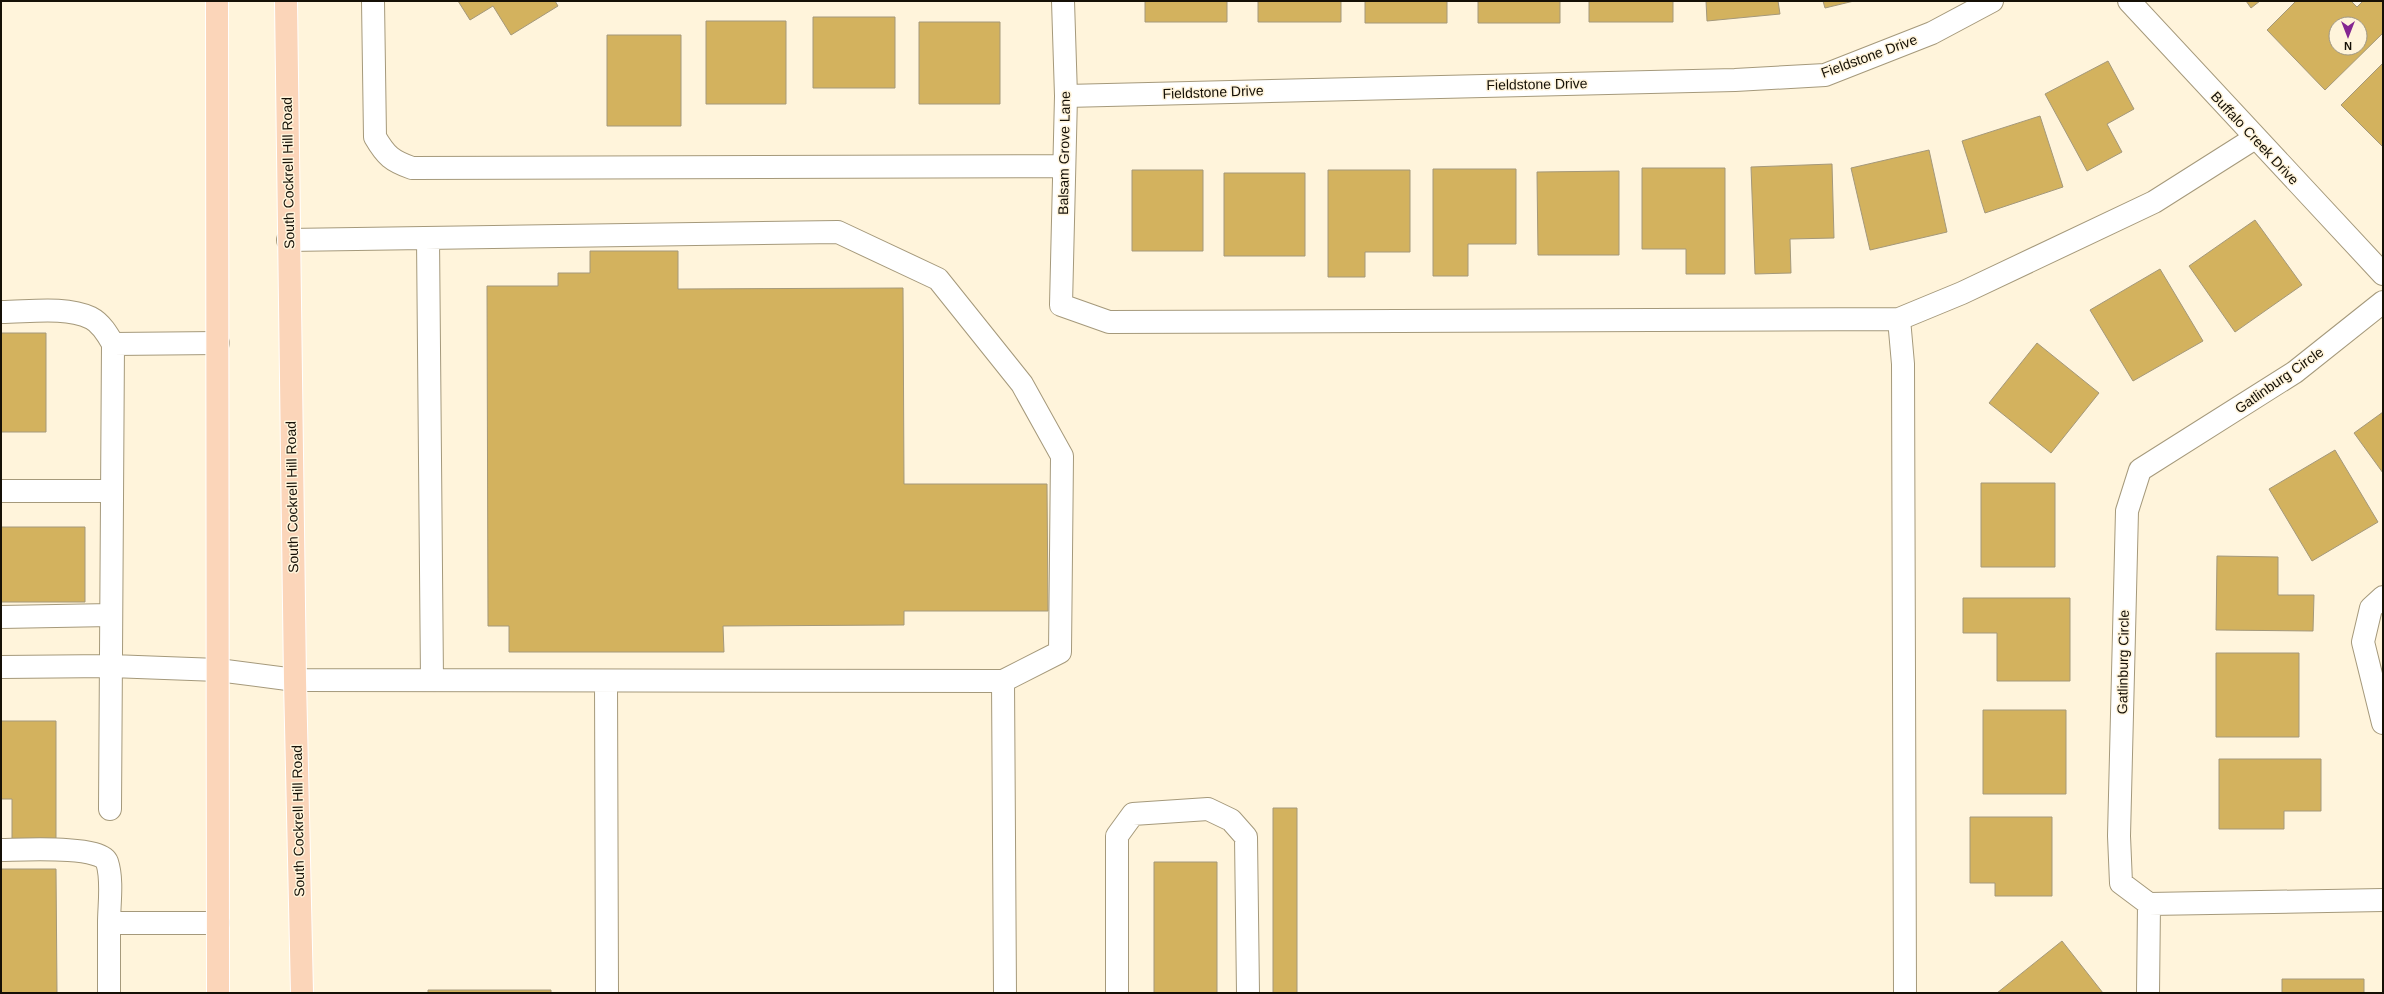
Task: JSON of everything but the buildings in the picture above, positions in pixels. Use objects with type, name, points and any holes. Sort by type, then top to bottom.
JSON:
[{"type":"main road","points":[[217,1],[218,993]]},
{"type":"main road","name":"South Cockrell Hill Road","points":[[286,1],[295,680],[302,993]]},
{"type":"street","points":[[373,1],[375,137],[384,153],[396,163],[412,168],[1064,166]]},
{"type":"street","name":"Balsam Grove Lane","points":[[1063,1],[1066,96],[1060,305],[1108,322],[1899,320]]},
{"type":"street","name":"Fieldstone Drive","points":[[1066,96],[1735,80],[1825,75],[1932,33],[1992,1]]},
{"type":"street","name":"Buffalo Creek Drive","points":[[2129,1],[2383,274]]},
{"type":"street","points":[[1906,993],[1903,372],[1899,320],[2154,202],[2255,138]]},
{"type":"street","points":[[1,667],[111,666],[218,670],[295,680],[1003,681],[1060,652],[1062,456],[1022,384],[938,279],[838,232],[288,240]]},
{"type":"street","points":[[428,238],[432,680]]},
{"type":"street","name":"Gatlinburg Circle","points":[[2149,904],[2121,883],[2119,836],[2126,511],[2140,470],[2295,372],[2383,302]]},
{"type":"street","points":[[1,312],[62,311],[92,318],[105,331],[113,344],[110,809]]},
{"type":"street","points":[[113,344],[218,343]]},
{"type":"street","points":[[1,491],[112,491]]},
{"type":"street","points":[[2383,597],[2371,608],[2363,642],[2383,723]]},
{"type":"street","points":[[1,617],[111,615]]},
{"type":"street","points":[[606,681],[607,993]]},
{"type":"street","points":[[1003,681],[1005,993]]},
{"type":"street","points":[[1117,993],[1117,836],[1133,814],[1208,809],[1231,820],[1246,837],[1248,993]]},
{"type":"street","points":[[1,850],[89,852],[104,857],[107,863],[109,877],[109,993]]},
{"type":"street","points":[[2148,993],[2149,904],[2383,900]]},
{"type":"street","points":[[109,923],[218,923]]}]
